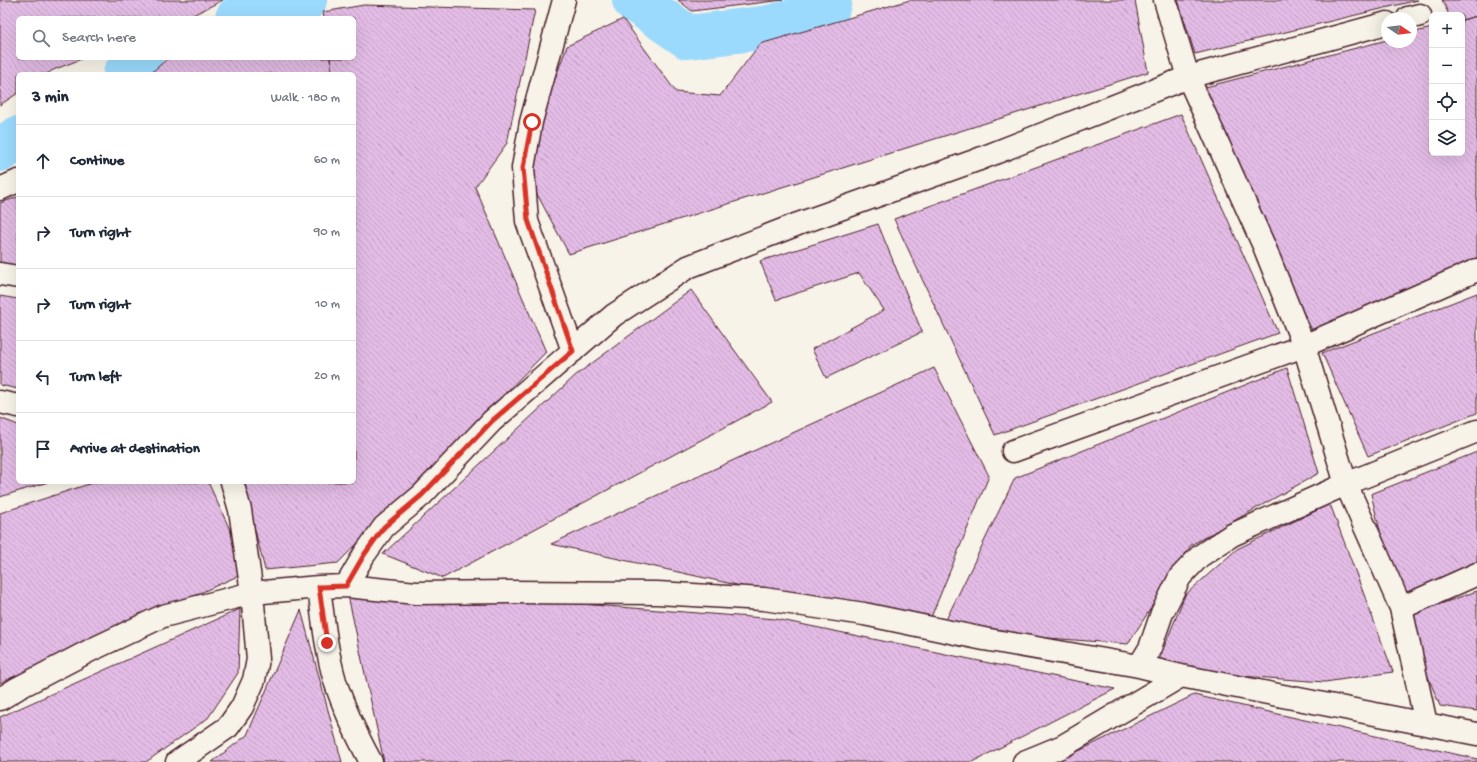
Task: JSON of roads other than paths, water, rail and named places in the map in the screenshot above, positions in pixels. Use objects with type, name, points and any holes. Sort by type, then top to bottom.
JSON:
[{"type":"street","points":[[564,0],[532,122],[523,168],[528,220],[573,351]]},
{"type":"street","points":[[1165,0],[1188,77],[1264,246],[1304,346],[1346,484],[1401,608],[1426,724]]},
{"type":"street","points":[[346,586],[364,555],[384,527],[422,495],[492,421],[614,315],[688,268],[798,224],[978,160],[1188,77],[1381,25]]},
{"type":"street","points":[[0,189],[16,183]]},
{"type":"street","points":[[1013,451],[1304,346],[1477,270]]},
{"type":"street","points":[[0,274],[16,277]]},
{"type":"street","points":[[0,402],[16,406]]},
{"type":"street","points":[[1139,666],[1150,648],[1162,612],[1180,577],[1200,556],[1232,535],[1346,484],[1477,431]]},
{"type":"street","points":[[177,762],[228,728],[242,707],[254,680],[258,660],[252,593],[240,510],[233,484]]},
{"type":"street","points":[[1401,608],[1477,574]]},
{"type":"street","points":[[0,699],[91,650],[163,616],[252,593],[346,586],[416,594],[510,592],[657,594],[764,599],[864,614],[984,638],[1139,666],[1181,676],[1477,734]]},
{"type":"street","points":[[319,587],[327,643],[335,681],[352,727],[371,762]]},
{"type":"street","points":[[1024,762],[1063,746],[1181,676]]},
{"type":"waterway","points":[[253,16],[305,0]]},
{"type":"waterway","points":[[634,0],[688,37],[769,27],[827,12],[830,0]]},
{"type":"waterway","points":[[127,72],[139,60]]},
{"type":"waterway","points":[[0,150],[16,139]]}]
